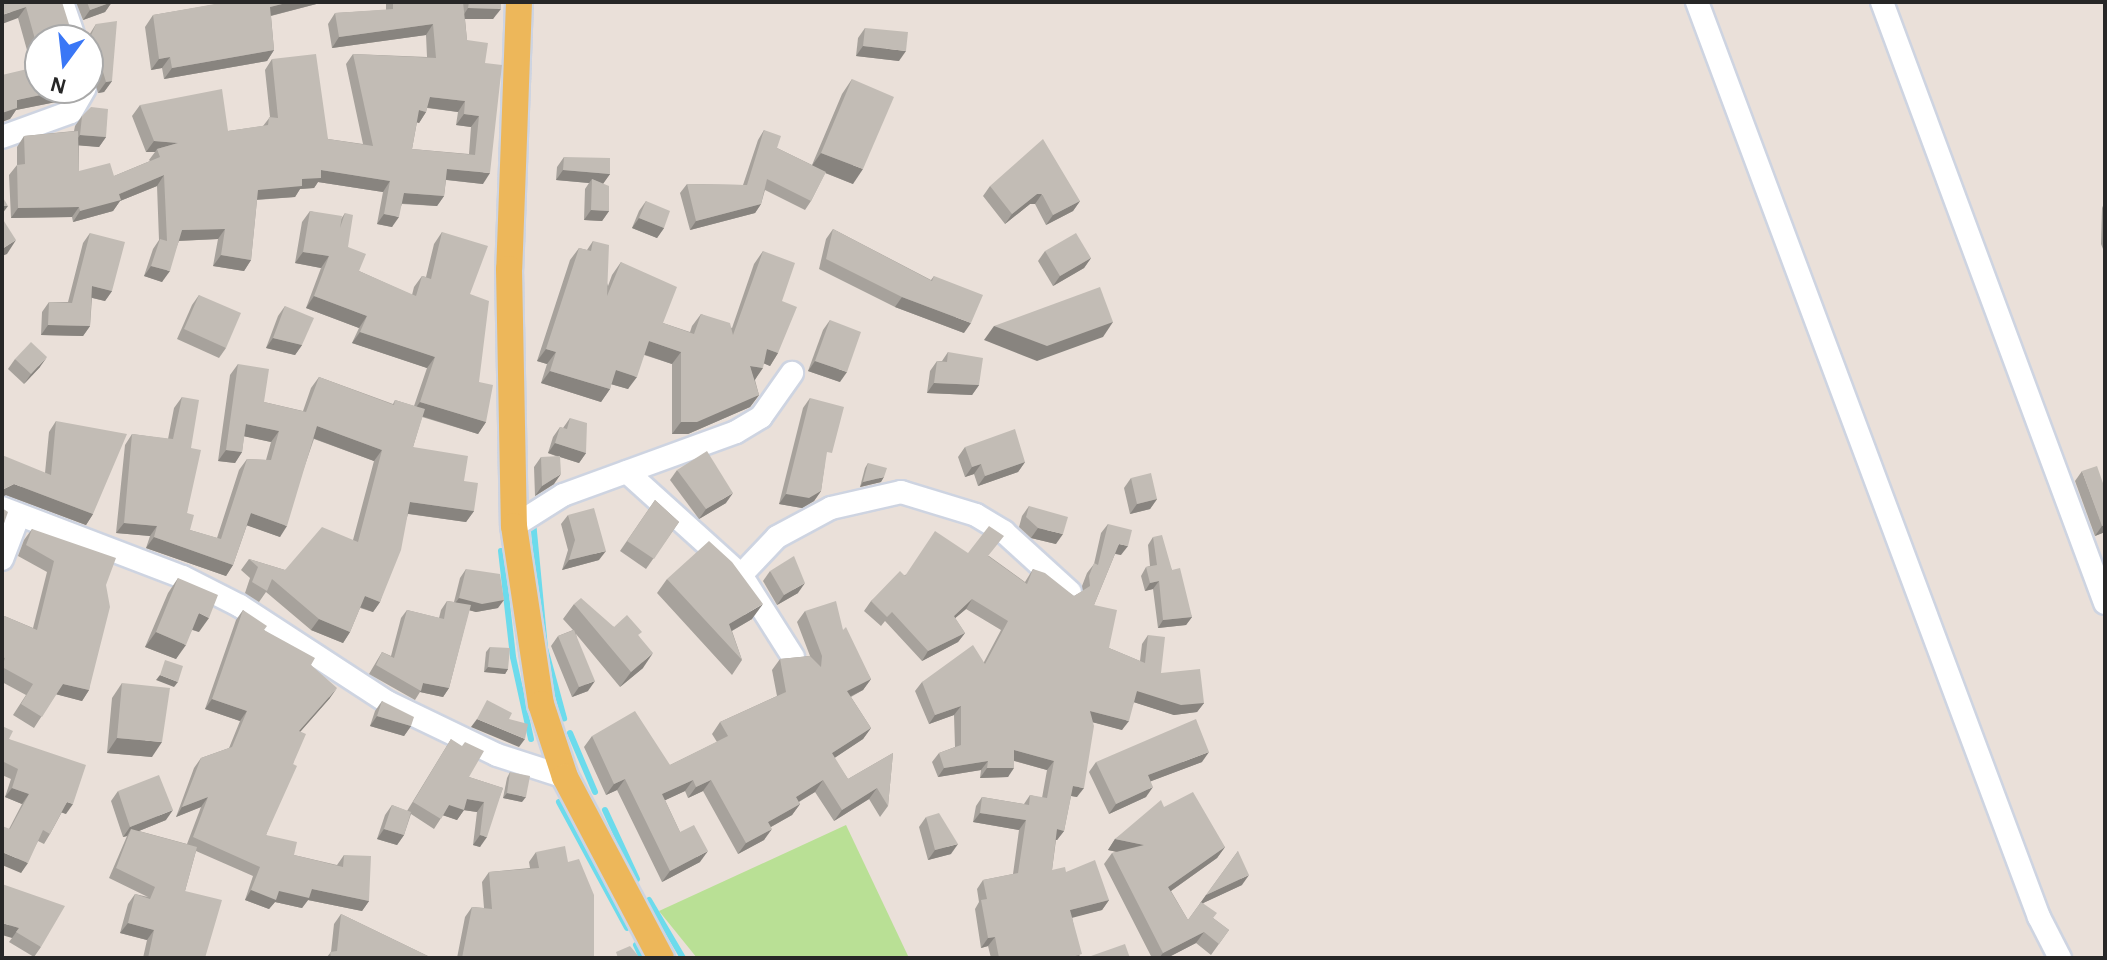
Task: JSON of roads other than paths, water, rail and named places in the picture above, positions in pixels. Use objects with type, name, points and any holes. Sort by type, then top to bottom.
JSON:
[{"type":"main road","points":[[519,2],[509,269],[514,526],[541,704],[565,777],[661,958]]},
{"type":"street","points":[[62,2],[70,24]]},
{"type":"street","points":[[1697,2],[2039,917],[2060,958]]},
{"type":"street","points":[[1882,2],[2105,603]]},
{"type":"street","points":[[2,137],[71,112],[76,104]]},
{"type":"street","points":[[514,526],[563,495],[736,432],[761,417],[792,373]]},
{"type":"street","points":[[627,472],[741,575],[793,657]]},
{"type":"street","points":[[741,575],[777,537],[831,508],[901,492],[976,515],[1070,592]]},
{"type":"street","points":[[2,559],[10,512],[183,577],[240,606],[387,702],[497,755],[565,777]]},
{"type":"waterway","points":[[533,521],[545,648],[564,718]]},
{"type":"waterway","points":[[501,551],[513,657],[531,739]]},
{"type":"waterway","points":[[570,733],[595,792]]},
{"type":"waterway","points":[[559,802],[627,928]]},
{"type":"waterway","points":[[605,810],[637,879]]},
{"type":"waterway","points":[[649,900],[683,958]]},
{"type":"waterway","points":[[636,945],[642,958]]}]
